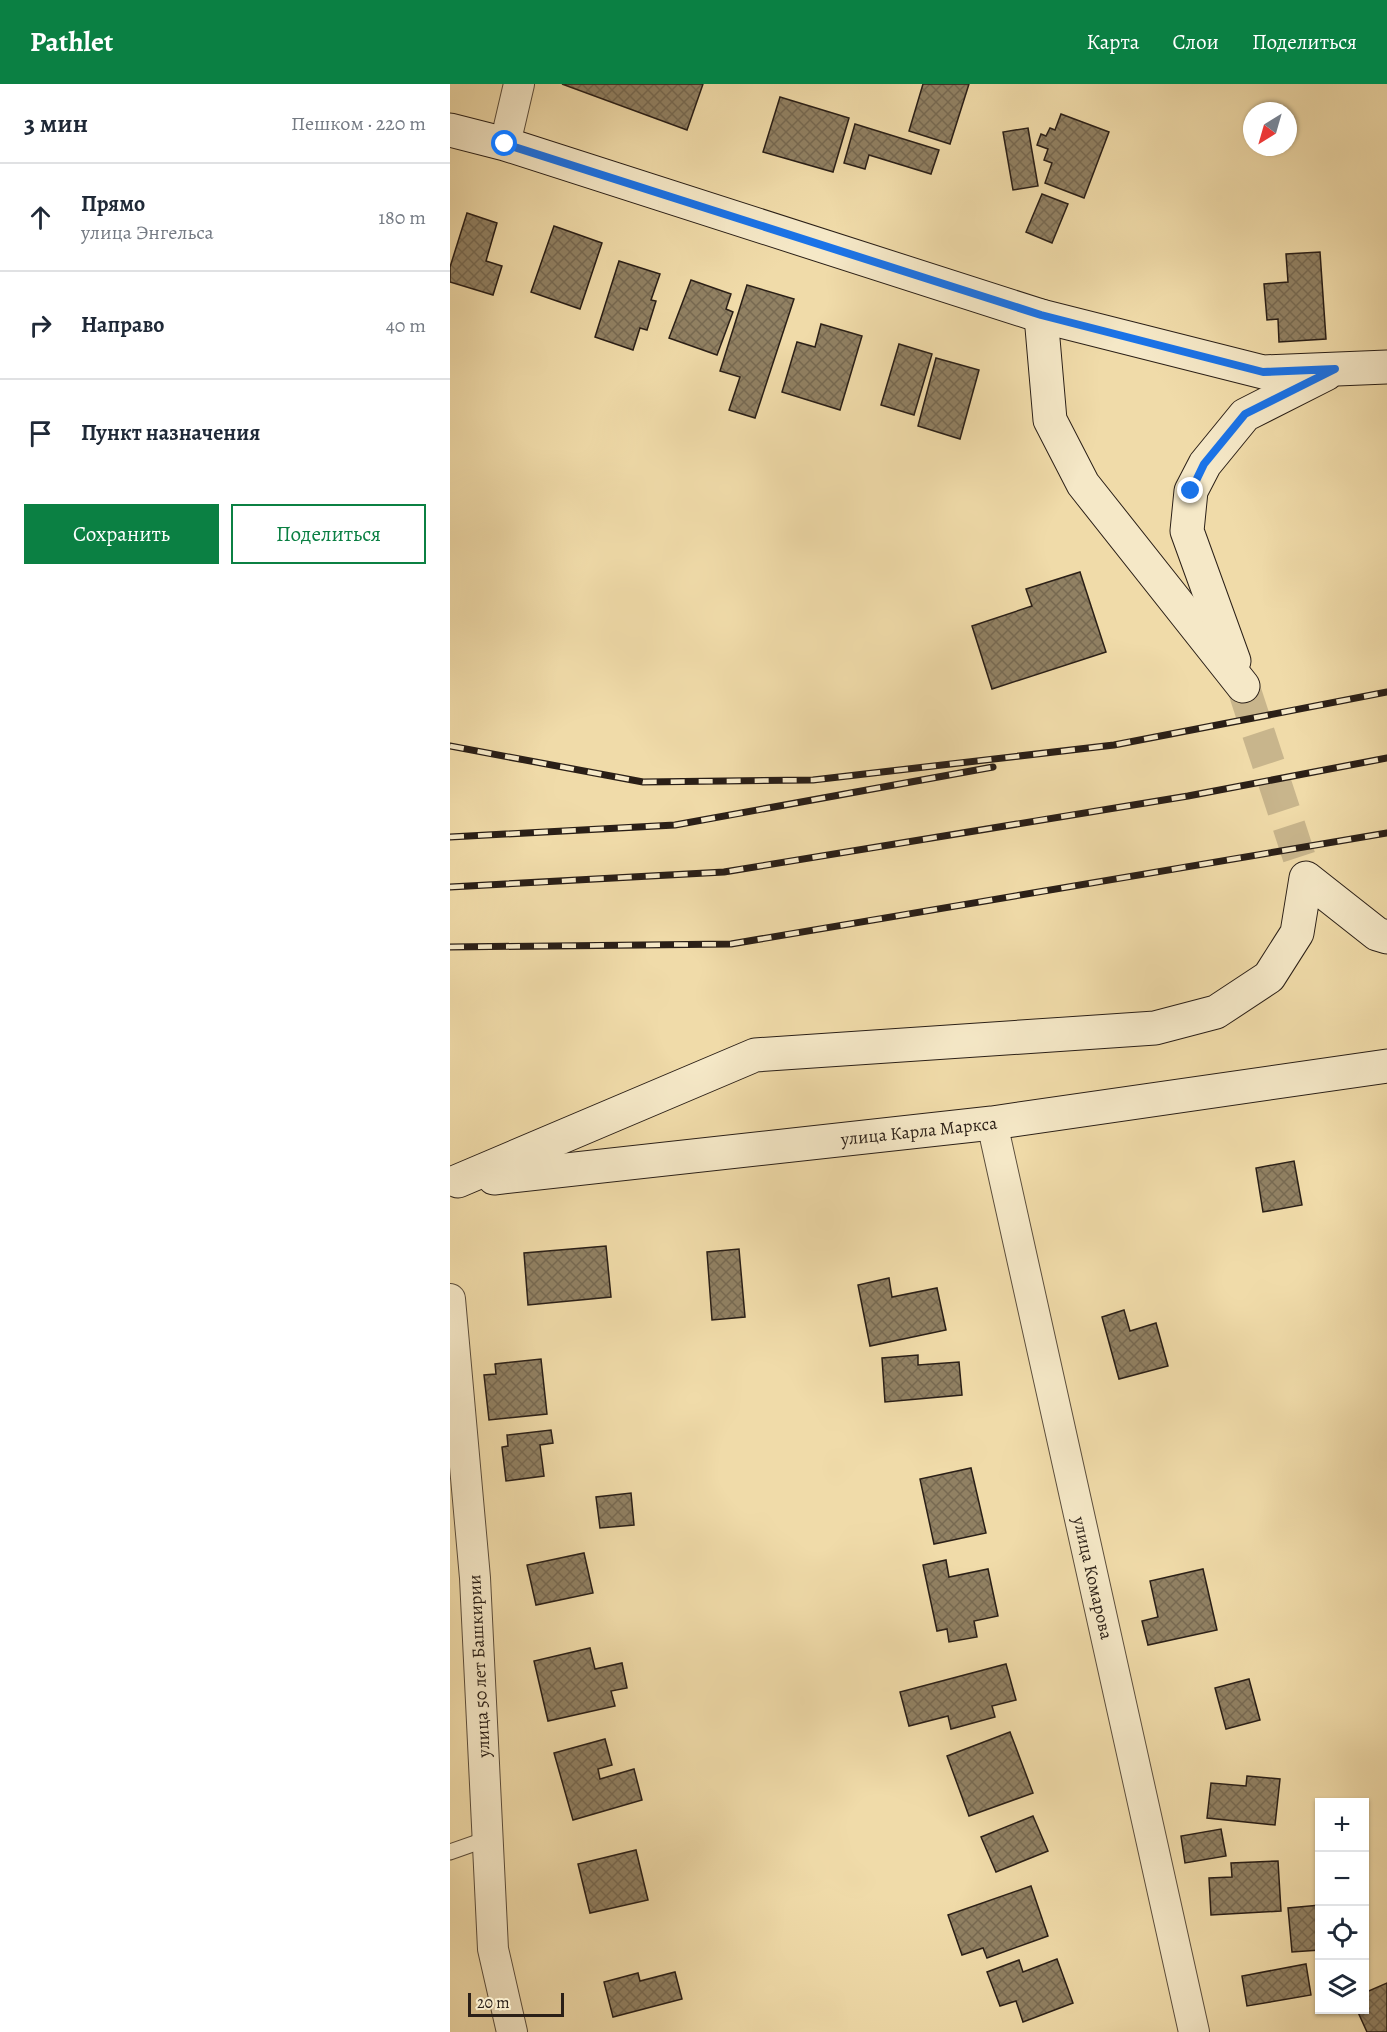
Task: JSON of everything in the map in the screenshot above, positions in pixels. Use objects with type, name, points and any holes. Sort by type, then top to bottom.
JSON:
[{"type":"street","points":[[505,144],[519,84]]},
{"type":"street","points":[[450,130],[505,144],[1041,315],[1263,372],[1387,367]]},
{"type":"street","points":[[1041,315],[1050,420],[1083,484],[1243,686],[1187,531],[1191,491],[1204,464],[1245,414],[1335,369]]},
{"type":"street","points":[[454,1182],[755,1055],[1155,1028],[1216,1012],[1269,977],[1297,933],[1306,878],[1377,934],[1387,937]]},
{"type":"street","name":"улица Карла Маркса","points":[[454,1182],[992,1124],[1387,1066]]},
{"type":"street","name":"улица Комарова","points":[[992,1124],[1194,2032]]},
{"type":"street","name":"улица 50 лет Башкирии","points":[[450,1299],[475,1578],[493,1949],[512,2032]]},
{"type":"lane","points":[[450,1852],[487,1839]]},
{"type":"building","points":[[562,84],[703,84],[687,130]]},
{"type":"building","points":[[923,84],[969,84],[950,144],[909,131]]},
{"type":"building","points":[[780,97],[849,118],[833,172],[763,152]]},
{"type":"building","points":[[1061,114],[1109,132],[1084,198],[1045,183],[1052,163],[1044,160],[1048,149],[1037,145],[1041,134],[1046,136],[1050,128],[1055,130]]},
{"type":"building","points":[[855,124],[939,150],[931,174],[869,155],[865,169],[844,163]]},
{"type":"building","points":[[1028,128],[1038,186],[1013,190],[1003,132]]},
{"type":"building","points":[[1042,194],[1068,204],[1052,243],[1026,232]]},
{"type":"building","points":[[467,213],[497,223],[486,261],[502,266],[493,295],[450,282],[450,267]]},
{"type":"building","points":[[554,226],[602,243],[580,309],[531,292]]},
{"type":"building","points":[[1320,252],[1326,339],[1279,342],[1278,319],[1267,320],[1264,284],[1288,282],[1286,254]]},
{"type":"building","points":[[619,261],[660,274],[651,300],[656,301],[647,330],[640,328],[633,350],[595,337]]},
{"type":"building","points":[[691,280],[731,294],[726,309],[733,312],[717,355],[669,338]]},
{"type":"building","points":[[747,285],[794,299],[755,418],[729,410],[740,377],[720,371]]},
{"type":"building","points":[[821,324],[862,336],[840,410],[782,392],[797,342],[815,347]]},
{"type":"building","points":[[899,344],[932,354],[914,415],[881,405]]},
{"type":"building","points":[[936,358],[979,370],[960,439],[918,426]]},
{"type":"building","points":[[1080,572],[1106,652],[992,689],[972,626],[1032,606],[1026,589]]},
{"type":"building","points":[[1294,1161],[1302,1205],[1263,1212],[1256,1168]]},
{"type":"building","points":[[606,1246],[611,1297],[528,1305],[524,1253]]},
{"type":"building","points":[[739,1249],[745,1317],[712,1320],[707,1252]]},
{"type":"building","points":[[889,1278],[892,1297],[937,1288],[946,1330],[870,1346],[858,1285]]},
{"type":"building","points":[[1124,1310],[1130,1331],[1156,1323],[1168,1366],[1119,1379],[1102,1317]]},
{"type":"building","points":[[918,1355],[918,1365],[959,1362],[962,1395],[885,1402],[882,1358]]},
{"type":"building","points":[[541,1359],[547,1414],[489,1420],[484,1375],[496,1374],[495,1364]]},
{"type":"building","points":[[551,1430],[553,1443],[540,1445],[544,1476],[506,1481],[502,1447],[508,1446],[507,1435]]},
{"type":"building","points":[[971,1468],[986,1533],[934,1544],[920,1479]]},
{"type":"building","points":[[631,1493],[634,1525],[600,1528],[596,1497]]},
{"type":"building","points":[[584,1553],[593,1593],[536,1605],[527,1565]]},
{"type":"building","points":[[946,1560],[949,1577],[988,1569],[998,1616],[974,1621],[977,1637],[949,1642],[947,1629],[937,1631],[923,1565]]},
{"type":"building","points":[[1203,1569],[1217,1630],[1148,1645],[1142,1621],[1158,1617],[1150,1581]]},
{"type":"building","points":[[590,1648],[595,1669],[622,1663],[627,1688],[611,1691],[615,1706],[548,1721],[534,1661]]},
{"type":"building","points":[[1006,1664],[1016,1700],[992,1706],[995,1717],[951,1729],[948,1716],[909,1726],[900,1692]]},
{"type":"building","points":[[1249,1679],[1260,1720],[1226,1729],[1215,1688]]},
{"type":"building","points":[[1010,1732],[1033,1793],[969,1816],[947,1756]]},
{"type":"building","points":[[605,1739],[612,1765],[598,1769],[600,1779],[634,1769],[642,1800],[573,1820],[554,1753]]},
{"type":"building","points":[[1247,1776],[1280,1779],[1275,1825],[1207,1818],[1211,1783],[1246,1786]]},
{"type":"building","points":[[1033,1816],[1048,1851],[996,1872],[981,1837]]},
{"type":"building","points":[[1221,1829],[1226,1856],[1185,1863],[1181,1836]]},
{"type":"building","points":[[636,1850],[648,1900],[590,1913],[578,1864]]},
{"type":"building","points":[[1278,1861],[1281,1911],[1211,1915],[1209,1878],[1232,1877],[1231,1863]]},
{"type":"building","points":[[1031,1886],[1048,1936],[987,1958],[983,1948],[962,1955],[948,1915]]},
{"type":"building","points":[[1315,1905],[1315,1950],[1292,1952],[1288,1908]]},
{"type":"building","points":[[1057,1959],[1073,2003],[1023,2022],[1016,2001],[1000,2006],[987,1972],[1019,1960],[1023,1972]]},
{"type":"building","points":[[1306,1964],[1311,1995],[1247,2006],[1242,1976]]},
{"type":"building","points":[[675,1972],[682,1999],[613,2017],[604,1982],[638,1973],[640,1981]]},
{"type":"building","points":[[1387,1983],[1387,2032],[1367,2032],[1359,2014],[1369,2014],[1369,1991]]},
{"type":"tunnel","points":[[1243,686],[1306,878]]},
{"type":"railway","points":[[450,746],[643,782],[813,780],[1114,745],[1387,692]]},
{"type":"railway","points":[[450,887],[724,872],[1188,796],[1387,758]]},
{"type":"railway","points":[[450,837],[675,825],[993,767]]},
{"type":"railway","points":[[450,947],[731,944],[1387,833]]},
{"type":"route","points":[[505,144],[1041,315],[1263,372],[1335,369],[1245,414],[1204,464],[1191,491]]}]
